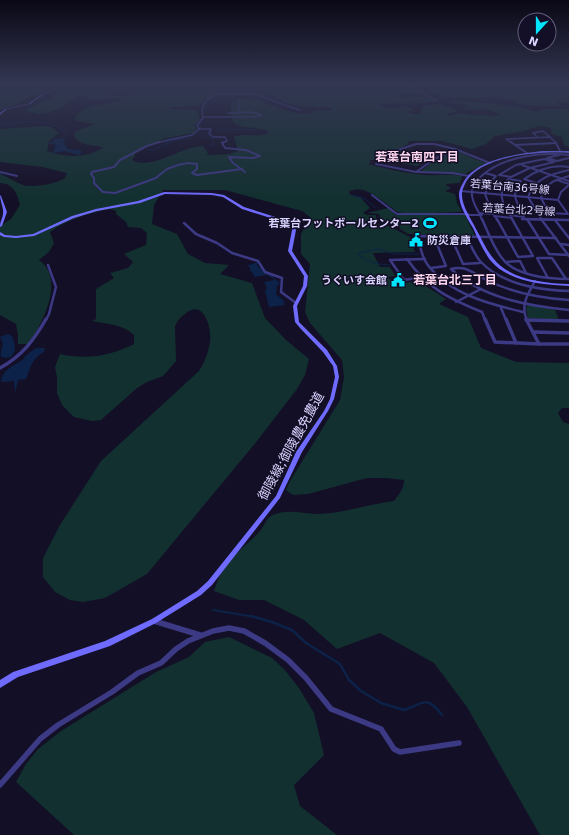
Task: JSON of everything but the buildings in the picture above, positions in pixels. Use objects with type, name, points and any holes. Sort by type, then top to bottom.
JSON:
[{"type":"street","points":[[199,123],[197,125],[199,128],[194,134],[169,139],[147,146],[120,160],[115,167],[92,172],[91,174],[94,178],[94,184],[105,193],[115,193],[154,179],[167,169],[184,164],[197,164],[197,169],[192,173],[197,175],[242,169]]},
{"type":"street","points":[[199,128],[211,129],[208,134],[225,137],[227,140],[222,143],[224,148],[246,150],[260,156],[256,158],[238,156],[228,157],[230,162],[245,172]]},
{"type":"street","points":[[537,137],[534,133],[543,132],[550,136],[560,151]]},
{"type":"street","points":[[527,153],[506,139],[550,137]]},
{"type":"street","points":[[515,145],[556,143]]},
{"type":"street","points":[[469,176],[416,172],[376,164],[392,153],[413,144],[448,146],[476,159],[490,163]]},
{"type":"street","points":[[416,172],[433,160],[455,149]]},
{"type":"street","points":[[569,153],[560,151],[527,153],[504,158],[490,163],[469,176],[465,180],[461,191],[461,200],[479,237],[495,264],[511,274],[535,280],[569,285]]},
{"type":"street","points":[[569,153],[547,158],[557,161],[569,158]]},
{"type":"street","points":[[484,173],[496,176],[489,184],[486,193],[486,199],[493,214],[479,213],[472,201],[472,192],[477,180],[484,173],[498,165],[511,161],[543,154],[564,154]]},
{"type":"street","points":[[504,158],[569,180]]},
{"type":"street","points":[[544,159],[554,162],[530,168],[510,177],[499,174],[521,164],[544,159]]},
{"type":"street","points":[[536,182],[524,179],[540,171],[562,166],[569,169]]},
{"type":"street","points":[[569,169],[536,182],[531,188],[528,197],[530,204],[569,256]]},
{"type":"street","points":[[0,172],[17,176]]},
{"type":"street","points":[[568,214],[550,214],[542,203],[541,198],[544,188],[555,180],[569,176]]},
{"type":"street","points":[[508,179],[521,181],[516,188],[514,196],[515,201],[524,216],[510,215],[501,201],[501,189],[508,179]]},
{"type":"street","points":[[555,180],[569,185],[561,192],[558,200],[568,214]]},
{"type":"street","name":"若葉台南36号線","points":[[461,191],[558,200]]},
{"type":"street","name":"御陵線;御陵農免農道","points":[[0,233],[4,236],[16,237],[34,235],[73,217],[96,210],[140,202],[165,193],[220,195],[244,208],[284,221],[292,226],[294,230],[290,251],[292,256],[302,268],[306,279],[296,303],[297,322],[300,327],[325,351],[335,366],[337,377],[332,399],[326,411],[299,452],[278,497],[210,583],[199,593],[154,621],[107,644],[16,674],[0,684]]},
{"type":"street","name":"若葉台北2号線","points":[[372,195],[397,214],[480,215],[542,220],[569,220]]},
{"type":"street","points":[[0,196],[5,212],[0,226]]},
{"type":"street","points":[[480,215],[502,258],[506,262],[526,273],[537,276],[548,278],[568,278]]},
{"type":"street","points":[[495,216],[518,257],[533,256],[511,218]]},
{"type":"street","points":[[527,219],[550,255],[569,256]]},
{"type":"street","points":[[554,220],[569,238]]},
{"type":"street","points":[[184,223],[196,234],[217,243],[232,253],[258,261],[265,272],[282,278],[281,292],[296,303]]},
{"type":"street","points":[[522,312],[502,307],[469,294],[437,275],[425,259],[418,238],[420,236],[556,238]]},
{"type":"street","points":[[431,268],[446,266],[434,237]]},
{"type":"street","points":[[451,237],[463,264],[480,263]]},
{"type":"street","points":[[467,237],[480,263],[497,274],[532,287],[569,291]]},
{"type":"street","points":[[561,244],[569,244]]},
{"type":"street","points":[[548,278],[536,258],[552,258],[568,278]]},
{"type":"street","points":[[407,259],[420,277],[434,289],[456,302],[482,312],[495,342],[569,344]]},
{"type":"street","points":[[425,259],[390,260],[404,280],[437,275]]},
{"type":"street","points":[[506,262],[520,261],[526,273]]},
{"type":"street","points":[[0,368],[11,362],[33,341],[49,314],[56,286],[48,265]]},
{"type":"street","points":[[569,300],[529,295],[495,284],[466,267],[450,269],[464,280],[481,289],[524,303],[569,310]]},
{"type":"street","points":[[537,276],[524,303],[522,312],[539,344]]},
{"type":"street","points":[[456,302],[481,289]]},
{"type":"street","points":[[502,307],[501,308],[516,343]]},
{"type":"street","points":[[526,320],[569,321]]},
{"type":"street","points":[[533,332],[569,333]]},
{"type":"street","points":[[154,621],[200,635]]},
{"type":"street","points":[[0,785],[20,765],[32,748],[53,728],[71,715],[110,693],[138,672],[160,664],[168,658],[176,648],[200,635],[227,627],[236,628],[249,633],[297,668],[313,685],[325,704],[331,709],[381,729],[394,749],[400,752],[459,743]]},
{"type":"green space","points":[[88,123],[196,123],[194,125],[197,128],[194,133],[166,138],[135,151],[135,156],[132,160],[140,163],[157,160],[194,147],[203,146],[208,153],[206,155],[230,154],[238,151],[234,137],[243,135],[261,135],[269,132],[261,129],[243,127],[234,123],[569,123],[569,147],[564,145],[562,137],[552,134],[551,128],[539,126],[524,131],[495,136],[486,144],[472,149],[442,141],[409,141],[408,144],[376,160],[369,160],[371,162],[368,164],[403,172],[424,175],[462,176],[460,183],[446,184],[451,188],[445,191],[455,194],[457,203],[462,212],[402,213],[398,212],[374,195],[367,192],[355,189],[349,192],[351,195],[361,198],[370,208],[363,213],[367,215],[376,215],[377,224],[389,226],[410,237],[415,252],[373,253],[380,267],[390,267],[395,276],[388,277],[392,281],[400,284],[411,282],[419,283],[446,299],[439,304],[468,317],[481,348],[516,362],[569,363],[569,408],[562,408],[558,413],[563,422],[569,424],[569,835],[540,835],[467,707],[434,663],[380,633],[337,649],[304,620],[264,600],[239,600],[214,591],[220,575],[229,561],[260,531],[271,516],[283,512],[326,514],[394,501],[403,486],[404,480],[367,478],[308,494],[293,495],[286,490],[290,481],[340,400],[344,377],[342,360],[310,323],[305,312],[310,264],[301,254],[301,234],[310,217],[302,211],[225,190],[163,190],[154,205],[152,224],[177,234],[188,254],[205,263],[229,265],[220,274],[252,283],[265,318],[286,340],[309,359],[305,375],[297,389],[257,441],[147,574],[105,598],[83,602],[70,600],[55,592],[43,577],[43,558],[60,525],[101,461],[199,371],[207,354],[210,342],[210,330],[206,317],[198,310],[192,310],[181,317],[175,327],[176,361],[163,376],[147,382],[137,388],[101,420],[92,421],[74,417],[62,405],[57,393],[57,377],[55,367],[60,354],[79,357],[98,356],[134,344],[134,335],[129,331],[114,325],[92,321],[96,319],[96,289],[114,278],[110,273],[128,268],[133,262],[124,254],[146,245],[147,233],[141,228],[128,227],[126,222],[116,214],[116,211],[110,209],[79,217],[64,223],[50,232],[54,243],[49,252],[39,260],[47,268],[51,278],[49,301],[40,325],[29,344],[18,344],[16,324],[0,315],[0,226],[11,219],[20,205],[18,197],[12,187],[0,183],[0,174],[23,185],[31,186],[53,183],[62,180],[67,173],[42,167],[0,162],[0,129],[51,127],[59,133],[49,141],[47,151],[62,155],[76,156],[90,154],[103,148],[82,143],[74,135],[75,132],[94,124]]},
{"type":"green space","points":[[401,151],[432,156],[417,166],[385,160]]},
{"type":"green space","points":[[457,151],[486,163],[465,174],[423,173],[421,171],[434,161]]},
{"type":"green space","name":"若葉台フットボールセンター2","points":[[388,208],[394,212],[395,215],[465,215],[475,236],[408,234],[395,224],[381,222],[379,214],[367,213]]},
{"type":"green space","points":[[529,305],[555,310],[559,320],[528,318],[526,309]]},
{"type":"green space","points":[[229,637],[272,658],[285,670],[299,688],[314,713],[324,755],[294,785],[300,806],[337,835],[74,835],[16,782],[26,764],[38,749],[61,731],[156,672],[189,657],[205,642]]},
{"type":"water","points":[[54,139],[67,139],[63,141],[67,149],[81,150],[83,153],[79,153],[81,155],[79,155],[64,151],[53,153],[56,145],[47,143],[53,142]]},
{"type":"water","points":[[258,262],[257,266],[270,273],[280,283],[277,286],[276,294],[285,302],[283,304],[285,305],[269,307],[265,291],[267,288],[264,282],[275,280],[267,275],[255,277],[250,270],[250,267],[246,266]]},
{"type":"water","points":[[8,334],[12,336],[15,344],[15,350],[11,357],[6,358],[1,357],[3,344],[0,337]]},
{"type":"water","points":[[36,348],[45,348],[44,352],[34,361],[26,379],[18,380],[15,393],[14,381],[1,382],[4,374],[25,358],[24,357]]},
{"type":"waterway","points":[[0,125],[18,123]]},
{"type":"waterway","points":[[45,123],[53,125],[68,134],[61,139]]},
{"type":"waterway","points":[[201,123],[199,126],[201,128]]},
{"type":"waterway","points":[[148,150],[153,150],[174,140],[191,138],[189,136],[197,134],[201,129]]},
{"type":"waterway","points":[[216,129],[257,130]]},
{"type":"waterway","points":[[209,130],[205,136],[213,139],[213,141]]},
{"type":"waterway","points":[[165,140],[179,137]]},
{"type":"waterway","points":[[211,145],[214,145],[213,142]]},
{"type":"waterway","points":[[353,195],[365,199],[376,208]]},
{"type":"waterway","points":[[390,265],[372,262],[364,259],[358,253],[379,249],[393,254],[420,254]]},
{"type":"waterway","points":[[213,610],[254,617]]},
{"type":"waterway","points":[[254,617],[292,630],[306,643],[340,664],[349,680],[361,691],[381,703],[404,710],[424,702],[432,705],[442,715]]},
{"type":"place","name":"若葉台フットボールセンター2","points":[[430,223]]},
{"type":"place","name":"防災倉庫","points":[[416,240]]},
{"type":"place","name":"うぐいす会館","points":[[398,280]]},
{"type":"district","name":"若葉台南四丁目","points":[[417,157]]},
{"type":"district","name":"若葉台北三丁目","points":[[455,280]]}]
